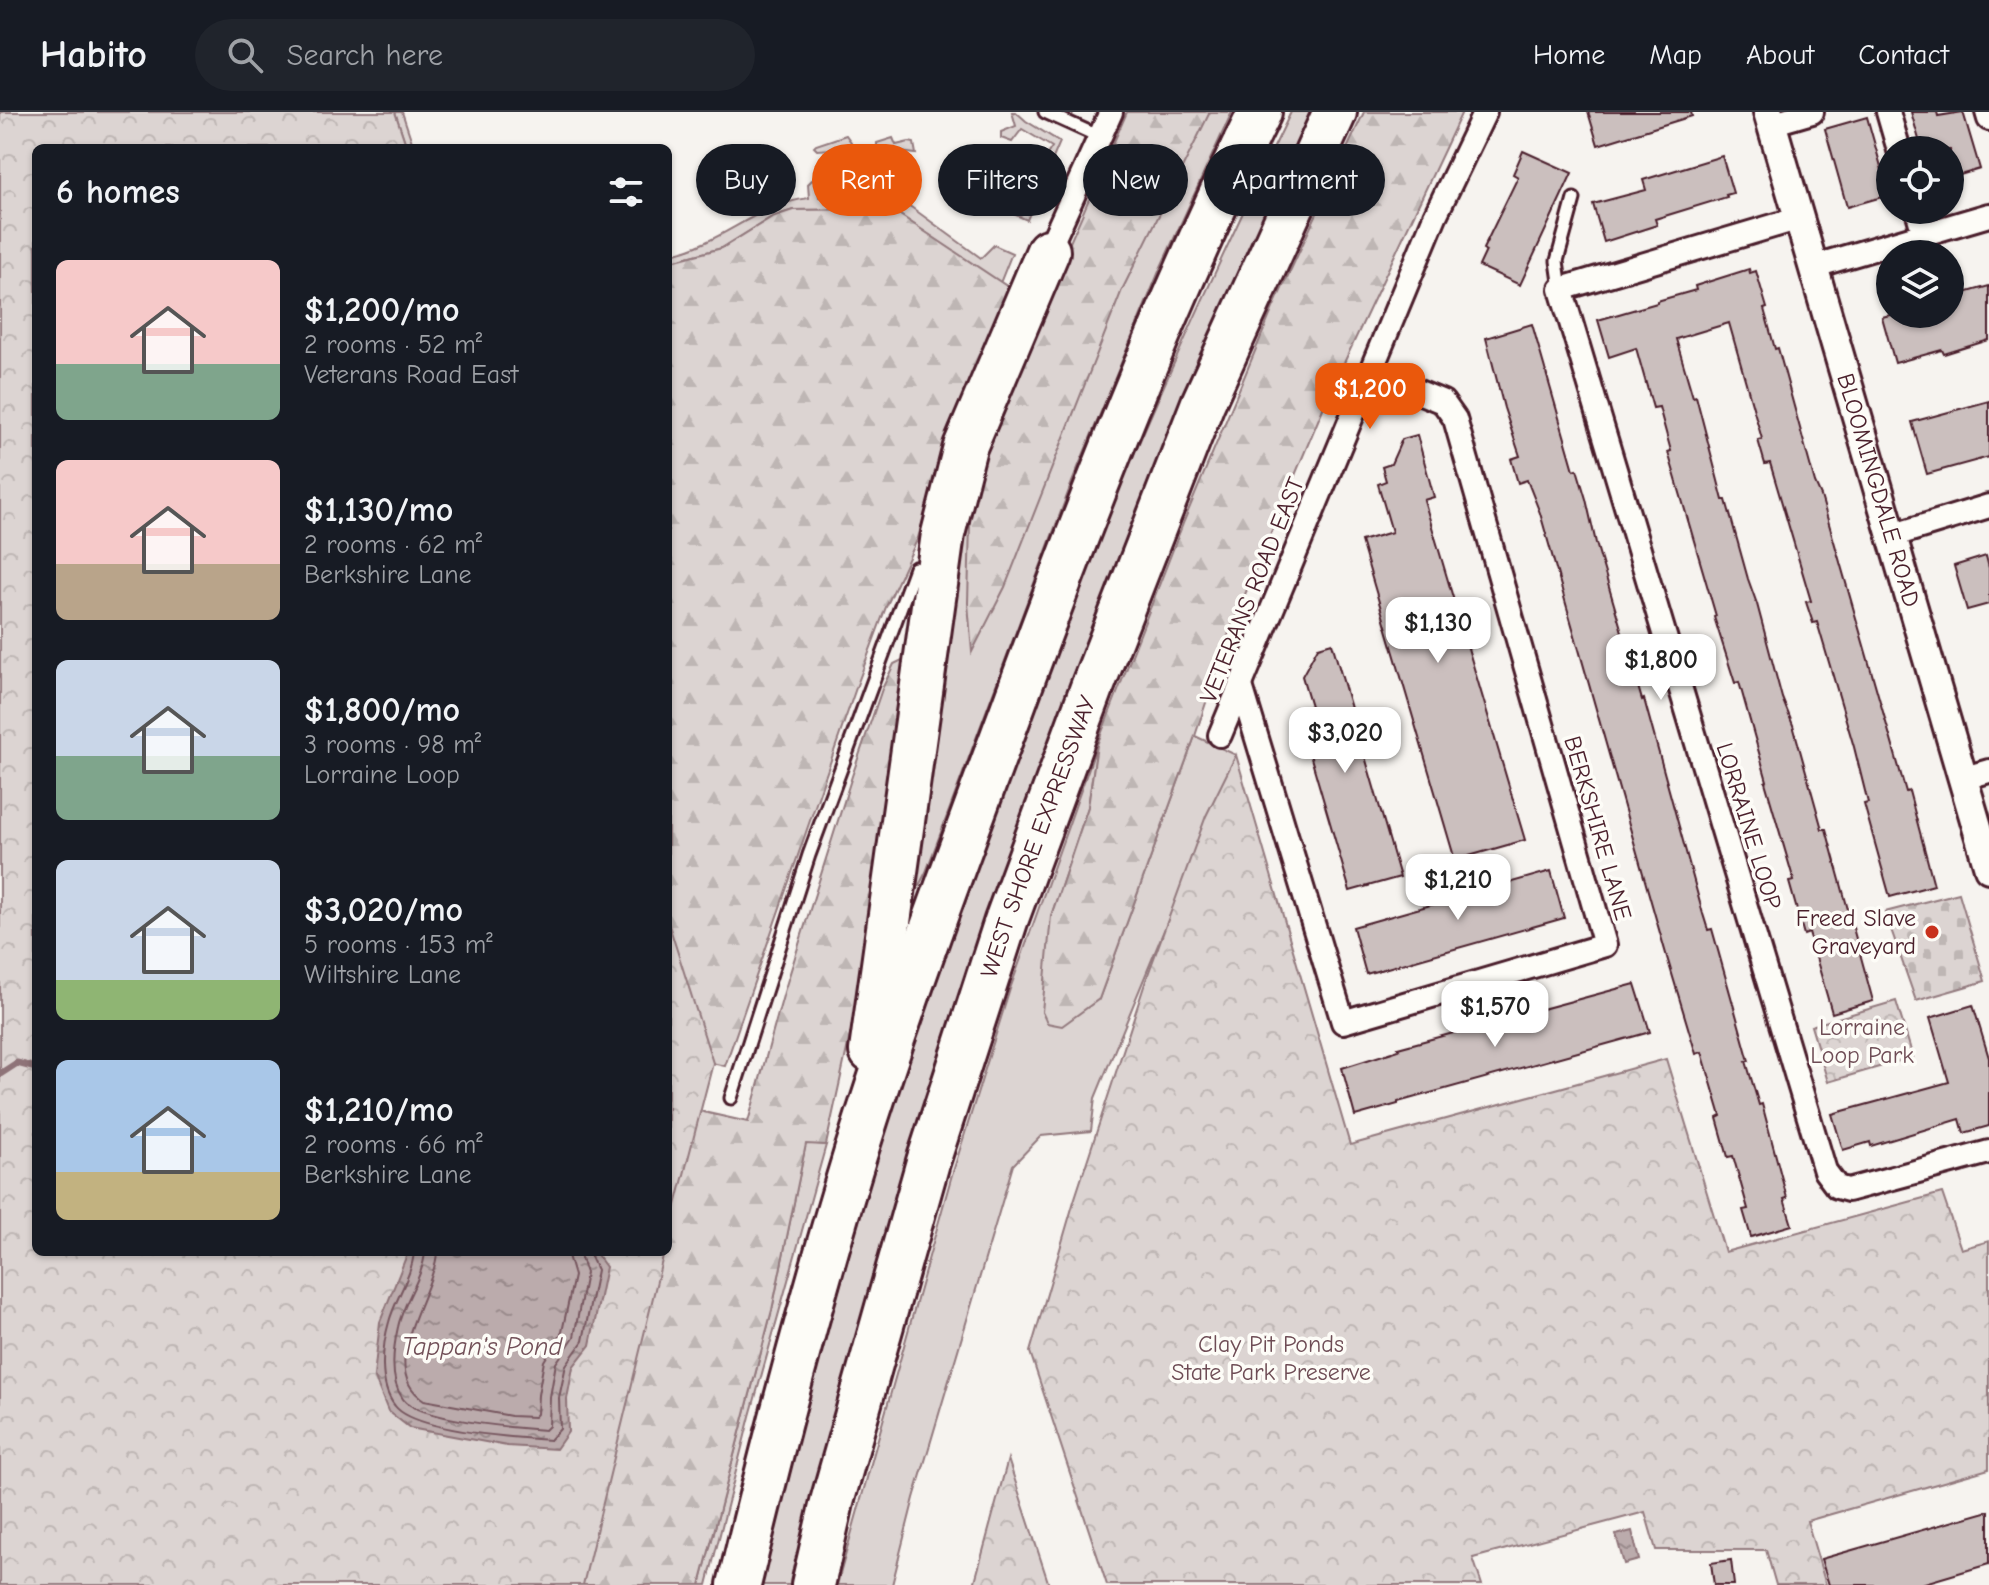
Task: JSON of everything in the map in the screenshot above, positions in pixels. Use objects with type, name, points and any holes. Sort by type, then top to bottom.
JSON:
[{"type":"highway","points":[[739,1585],[784,1409],[857,1151],[942,899],[1137,386],[1260,112]]},
{"type":"highway","name":"WEST SHORE EXPRESSWAY","points":[[813,1585],[832,1502],[928,1162],[1006,921],[1093,685],[1203,403],[1335,112]]},
{"type":"highway","points":[[857,1151],[943,534],[965,447],[1048,251]]},
{"type":"street","points":[[1048,251],[1111,112]]},
{"type":"street","name":"VETERANS ROAD EAST","points":[[1220,735],[1435,216],[1485,112]]},
{"type":"street","points":[[1770,118],[1812,112]]},
{"type":"street","points":[[1888,112],[1895,136]]},
{"type":"street","points":[[1987,112],[1989,119]]},
{"type":"street","name":"BLOOMINGDALE ROAD","points":[[1770,118],[1989,868]]},
{"type":"street","points":[[1815,266],[1989,215]]},
{"type":"street","points":[[1561,289],[1800,218]]},
{"type":"street","points":[[1921,224],[1924,234]]},
{"type":"street","name":"LORRAINE LOOP","points":[[1561,289],[1825,1171],[1837,1187],[1848,1190],[1989,1152]]},
{"type":"street","name":"BERKSHIRE LANE","points":[[1241,686],[1343,1022],[1605,945],[1455,419],[1443,402],[1370,372]]},
{"type":"street","points":[[1891,536],[1989,506]]},
{"type":"street","points":[[1961,779],[1989,771]]},
{"type":"lane","points":[[1045,112],[1100,137]]},
{"type":"lane","points":[[1561,289],[1557,261],[1574,199]]},
{"type":"lane","points":[[731,1098],[809,855],[915,568]]},
{"type":"green space","points":[[0,112],[395,112],[406,144],[32,144],[32,1256],[663,1256],[583,1585],[0,1585]]},
{"type":"green space","points":[[395,112],[402,112],[413,144],[406,144]]},
{"type":"green space","points":[[1012,112],[1060,142],[1047,144],[1022,129],[1012,142],[1001,138],[1001,132],[1016,126]]},
{"type":"green space","points":[[1127,112],[1232,112],[1217,144],[1204,144],[1204,173],[1188,208],[1188,144],[1114,144]]},
{"type":"green space","points":[[1127,112],[1210,112],[1188,156],[1188,144],[1113,144]]},
{"type":"green space","points":[[1291,112],[1320,112],[1304,144],[1276,144]]},
{"type":"green space","points":[[1364,112],[1462,112],[1327,399],[1230,630],[1195,736],[1099,999],[1062,1026],[1047,1023],[1042,1012],[1051,916],[1088,807],[1097,745],[1184,521],[1273,308],[1316,216],[1385,216],[1385,144],[1349,144]]},
{"type":"green space","points":[[846,135],[851,142],[850,144],[819,144]]},
{"type":"green space","points":[[893,138],[896,144],[877,144]]},
{"type":"green space","points":[[812,180],[812,210],[796,210],[796,201],[809,198],[808,184]]},
{"type":"green space","points":[[796,210],[812,210],[812,216],[902,216],[1011,289],[945,461],[935,479],[918,538],[886,607],[857,685],[725,1066],[672,1054],[672,261],[722,248],[772,217],[796,216]]},
{"type":"green space","points":[[1083,213],[1083,216],[1159,216],[1122,290],[1005,587],[972,652],[968,603],[971,483]]},
{"type":"green space","points":[[922,215],[981,258],[994,245],[1012,253],[1000,283],[901,216]]},
{"type":"green space","points":[[754,216],[775,216],[722,248],[672,261],[672,254],[708,241]]},
{"type":"green space","points":[[1085,216],[1184,216],[1072,482],[926,872],[912,899],[958,526]]},
{"type":"green space","points":[[1242,216],[1275,216],[795,1585],[761,1585],[857,1227],[926,1001],[982,833],[1069,608]]},
{"type":"green space","points":[[0,351],[32,1152],[32,1256],[672,1256],[672,1105],[748,1122],[784,992],[852,776],[882,689],[894,664],[904,659],[908,667],[859,994],[826,1145],[806,1144],[772,1310],[700,1585],[0,1585]]},
{"type":"green space","points":[[1195,736],[1236,755],[1095,1098],[1091,1131],[1041,1136],[1013,1165],[914,1498],[892,1585],[837,1585],[951,1178],[1010,989],[1097,745],[1088,807],[1051,916],[1099,999]]},
{"type":"green space","name":"Clay Pit Ponds State Park Preserve","points":[[1236,755],[1350,1145],[1666,1059],[1725,1252],[1942,1193],[1961,1249],[1989,1241],[1989,1469],[1807,1521],[1826,1585],[1776,1585],[1766,1550],[1656,1550],[1645,1512],[1473,1558],[1482,1585],[1107,1585],[1030,1352],[1074,1201],[1146,980],[1206,816]]},
{"type":"green space","points":[[1959,893],[1985,981],[1916,1001],[1885,912]]},
{"type":"green space","points":[[672,935],[713,1063],[672,1221]]},
{"type":"green space","name":"Lorraine Loop Park","points":[[1896,1001],[1913,1057],[1828,1082],[1811,1026]]},
{"type":"green space","points":[[806,1143],[826,1145],[750,1416],[707,1585],[700,1585],[772,1310]]},
{"type":"green space","points":[[1008,1459],[1049,1585],[974,1585]]},
{"type":"water","name":"Tappan's Pond","points":[[406,1256],[598,1256],[606,1267],[590,1345],[573,1367],[567,1399],[568,1432],[556,1449],[507,1446],[410,1428],[388,1411],[374,1376],[380,1322]]},
{"type":"water","points":[[1632,1531],[1639,1560],[1624,1564],[1616,1535]]},
{"type":"building","points":[[1588,112],[1691,112],[1692,116],[1598,145]]},
{"type":"building","points":[[1911,112],[1937,112],[1938,116],[1963,112],[1980,169],[1964,174],[1964,136],[1918,136]]},
{"type":"building","points":[[1867,117],[1876,149],[1876,199],[1847,207],[1825,129]]},
{"type":"building","points":[[1523,151],[1572,173],[1520,285],[1479,266],[1486,251],[1483,249],[1518,177],[1513,174]]},
{"type":"building","points":[[1722,156],[1733,193],[1655,219],[1657,225],[1604,242],[1593,204],[1646,190],[1643,180]]},
{"type":"building","points":[[1749,269],[1750,273],[1756,271],[1775,349],[1778,348],[1934,885],[1890,897],[1864,804],[1868,803],[1854,747],[1817,622],[1813,623],[1806,602],[1811,601],[1770,463],[1765,464],[1758,440],[1762,439],[1729,323],[1676,339],[1693,397],[1696,396],[1723,500],[1726,500],[1822,829],[1826,829],[1873,1001],[1832,1013],[1809,933],[1804,935],[1789,882],[1794,881],[1767,781],[1739,682],[1735,683],[1714,617],[1668,452],[1671,451],[1659,407],[1653,408],[1636,348],[1609,357],[1598,320],[1696,290],[1695,286]]},
{"type":"building","points":[[1989,286],[1989,340],[1944,354],[1942,350],[1895,363],[1885,328],[1964,328],[1964,293]]},
{"type":"building","points":[[1532,324],[1644,699],[1703,914],[1708,930],[1712,929],[1749,1061],[1746,1061],[1759,1105],[1762,1104],[1787,1198],[1784,1199],[1792,1225],[1751,1237],[1743,1210],[1748,1209],[1733,1156],[1728,1157],[1717,1118],[1721,1116],[1702,1052],[1696,1054],[1540,513],[1527,480],[1518,483],[1511,459],[1520,456],[1486,338]]},
{"type":"building","points":[[1989,401],[1989,457],[1927,474],[1912,422]]},
{"type":"building","points":[[1417,435],[1434,497],[1424,500],[1525,840],[1455,860],[1361,541],[1392,532],[1378,484],[1386,481],[1382,467],[1391,464],[1402,439]]},
{"type":"building","points":[[1986,556],[1989,604],[1967,610],[1954,566]]},
{"type":"building","points":[[1332,643],[1400,877],[1350,891],[1297,710],[1311,706],[1302,676],[1318,647]]},
{"type":"building","points":[[1551,871],[1564,918],[1366,974],[1353,927]]},
{"type":"building","points":[[1635,984],[1650,1032],[1355,1116],[1342,1068],[1398,1048]]},
{"type":"building","points":[[1973,1005],[1989,1058],[1989,1126],[1964,1133],[1960,1119],[1871,1146],[1870,1142],[1843,1150],[1832,1114],[1949,1082],[1930,1018]]},
{"type":"building","points":[[1989,1511],[1989,1564],[1918,1585],[1829,1585],[1821,1559]]},
{"type":"building","points":[[1731,1560],[1734,1585],[1714,1585],[1711,1563]]},
{"type":"waterway","points":[[0,1074],[17,1063],[32,1067]]},
{"type":"place","name":"Freed Slave Graveyard","points":[[1932,932]]}]
